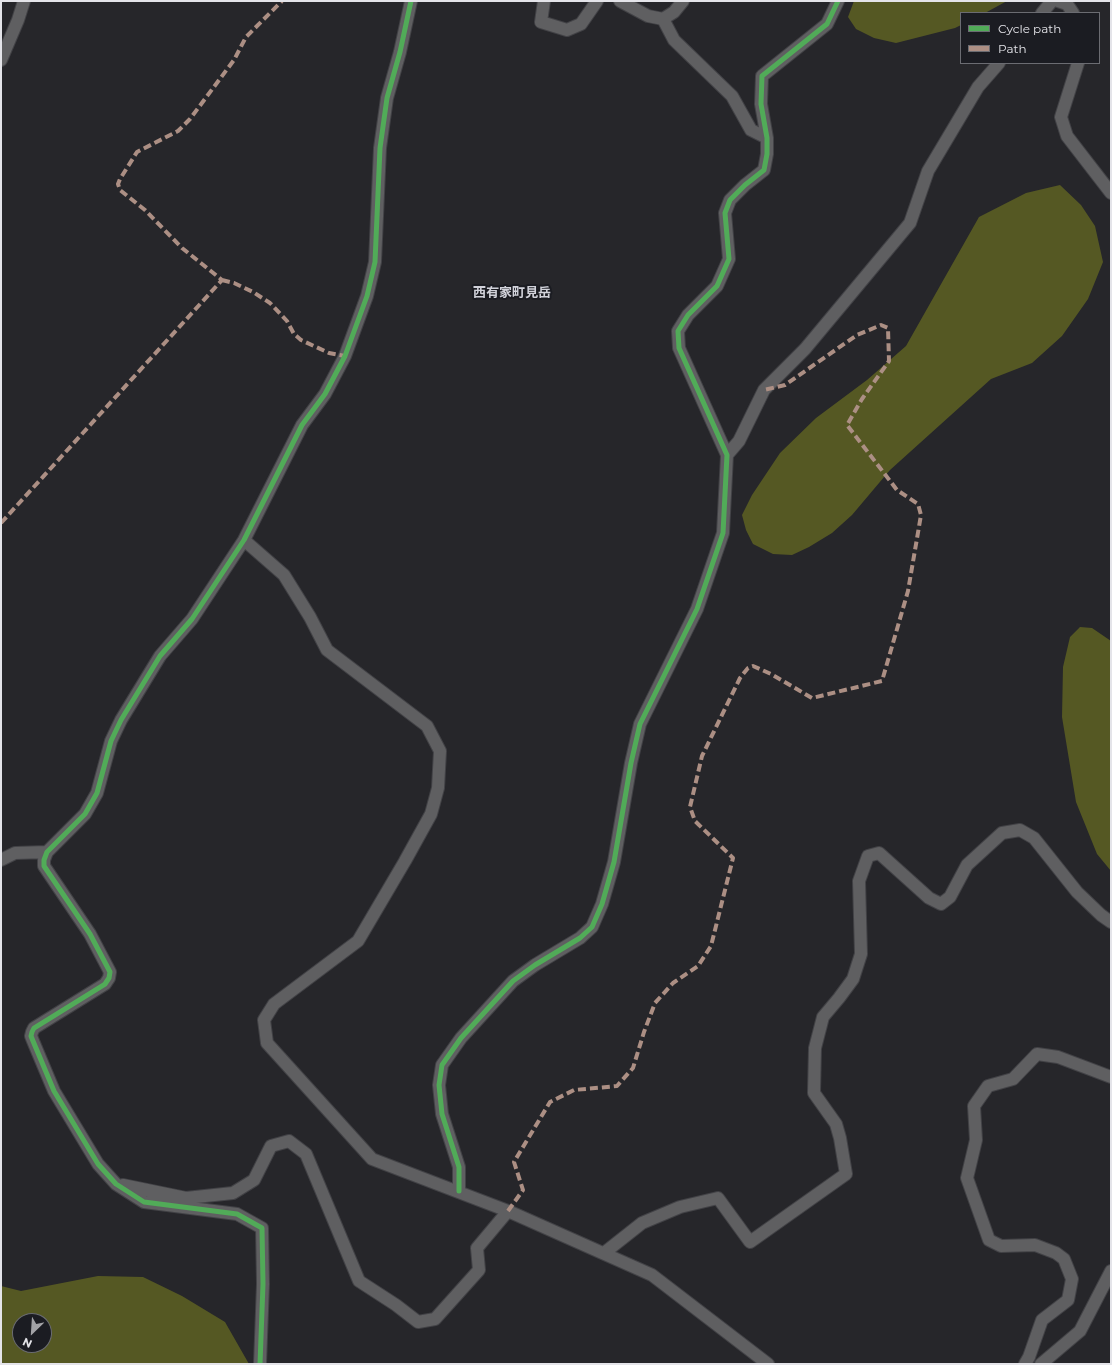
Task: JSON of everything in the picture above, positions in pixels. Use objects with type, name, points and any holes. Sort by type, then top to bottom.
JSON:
[{"type":"street","points":[[1,60],[24,1]]},
{"type":"street","points":[[260,1364],[263,1284],[262,1228],[238,1214],[144,1202],[116,1184],[98,1164],[54,1091],[31,1036],[32,1032],[34,1028],[105,984],[109,978],[110,972],[90,934],[44,866],[44,860],[47,852],[85,814],[97,793],[111,741],[121,720],[160,656],[192,619],[244,540],[302,425],[325,394],[344,356],[367,296],[374,262],[380,148],[387,98],[400,52],[411,1]]},
{"type":"street","points":[[544,1],[541,22],[567,30],[581,24],[596,1]]},
{"type":"street","points":[[620,1],[648,16],[663,19],[674,12],[683,1]]},
{"type":"street","points":[[459,1191],[459,1166],[442,1114],[439,1086],[442,1065],[461,1038],[513,981],[535,965],[580,938],[592,927],[602,904],[614,862],[630,763],[640,724],[697,609],[723,533],[727,455],[679,348],[678,331],[688,315],[717,286],[729,259],[725,212],[730,200],[745,185],[764,170],[767,154],[767,138],[761,104],[762,76],[827,24],[838,1]]},
{"type":"street","points":[[1043,12],[1052,1]]},
{"type":"street","points":[[1058,1],[1067,4],[1072,12]]},
{"type":"street","points":[[663,19],[674,40],[732,96],[751,130],[767,138]]},
{"type":"street","points":[[727,455],[739,441],[764,390],[805,349],[910,223],[928,171],[978,87],[998,64]]},
{"type":"street","points":[[1078,64],[1061,117],[1067,136],[1111,193]]},
{"type":"street","points":[[244,540],[284,575],[328,650],[427,726],[440,751],[438,788],[431,814],[394,881],[358,941],[274,1004],[264,1020],[267,1043],[372,1159],[508,1211],[604,1253],[652,1276],[768,1364]]},
{"type":"street","points":[[604,1253],[642,1223],[680,1207],[718,1198],[750,1242],[846,1174],[836,1124],[814,1093],[815,1048],[822,1017],[853,979],[861,954],[859,880],[868,856],[879,853],[929,898],[941,904],[950,897],[968,865],[1002,833],[1020,830],[1034,838],[1077,892],[1101,915],[1111,922]]},
{"type":"street","points":[[1,860],[15,853],[47,852]]},
{"type":"street","points":[[1025,1364],[1029,1357],[1042,1320],[1068,1300],[1072,1279],[1064,1259],[1056,1253],[1035,1245],[1001,1246],[989,1240],[967,1178],[976,1140],[974,1106],[988,1086],[1013,1079],[1037,1054],[1058,1057],[1111,1077]]},
{"type":"street","points":[[116,1184],[186,1198],[233,1193],[254,1180],[271,1146],[290,1141],[306,1154],[360,1281],[418,1322],[435,1319],[479,1270],[477,1248],[508,1211]]},
{"type":"street","points":[[1041,1364],[1054,1359],[1080,1331],[1111,1271]]},
{"type":"green space","points":[[854,1],[1007,1],[987,12],[960,12],[960,26],[955,28],[896,43],[874,38],[856,29],[848,17]]},
{"type":"green space","points":[[1060,185],[1081,205],[1095,226],[1103,262],[1088,299],[1062,336],[1032,363],[991,379],[890,470],[852,515],[832,533],[792,555],[773,554],[753,544],[746,530],[742,515],[752,495],[780,453],[816,418],[867,380],[906,346],[979,217],[1026,193]]},
{"type":"green space","points":[[1080,627],[1092,628],[1111,641],[1111,871],[1097,854],[1076,802],[1062,717],[1063,667],[1070,637]]},
{"type":"green space","points":[[98,1276],[143,1277],[182,1296],[225,1322],[249,1364],[1,1364],[1,1286],[21,1291]]},
{"type":"marked path","points":[[1,523],[222,280],[182,248],[145,210],[120,190],[118,184],[137,152],[178,131],[190,119],[234,60],[246,37],[282,1]]},
{"type":"marked path","points":[[222,280],[234,283],[253,292],[270,303],[287,321],[294,334],[301,340],[329,353],[345,356]]},
{"type":"marked path","points":[[508,1211],[523,1190],[514,1162],[550,1102],[574,1090],[617,1086],[633,1068],[655,1003],[673,983],[698,966],[711,946],[733,858],[695,821],[690,807],[702,756],[740,678],[748,668],[753,666],[771,674],[812,698],[882,681],[908,591],[921,515],[918,504],[897,490],[847,425],[862,399],[889,361],[888,328],[881,325],[857,335],[785,385],[764,390]]},
{"type":"cycle path","points":[[260,1364],[263,1284],[262,1228],[237,1214],[144,1202],[116,1184],[98,1164],[54,1091],[31,1036],[32,1032],[34,1028],[105,984],[109,978],[110,972],[90,934],[44,866],[44,860],[47,852],[85,814],[97,793],[111,741],[121,720],[160,656],[192,619],[244,540],[302,425],[325,394],[345,356],[367,296],[375,262],[380,148],[387,98],[400,52],[411,1]]},
{"type":"cycle path","points":[[459,1191],[459,1167],[442,1114],[439,1085],[442,1065],[461,1038],[513,981],[535,965],[580,938],[592,927],[602,904],[614,862],[631,763],[640,724],[697,609],[723,533],[727,455],[679,348],[678,331],[688,315],[717,286],[729,259],[725,213],[730,200],[745,185],[764,170],[767,154],[767,138],[761,104],[762,76],[827,24],[838,1]]},
{"type":"district","name":"西有家町見岳","points":[[512,293]]}]
